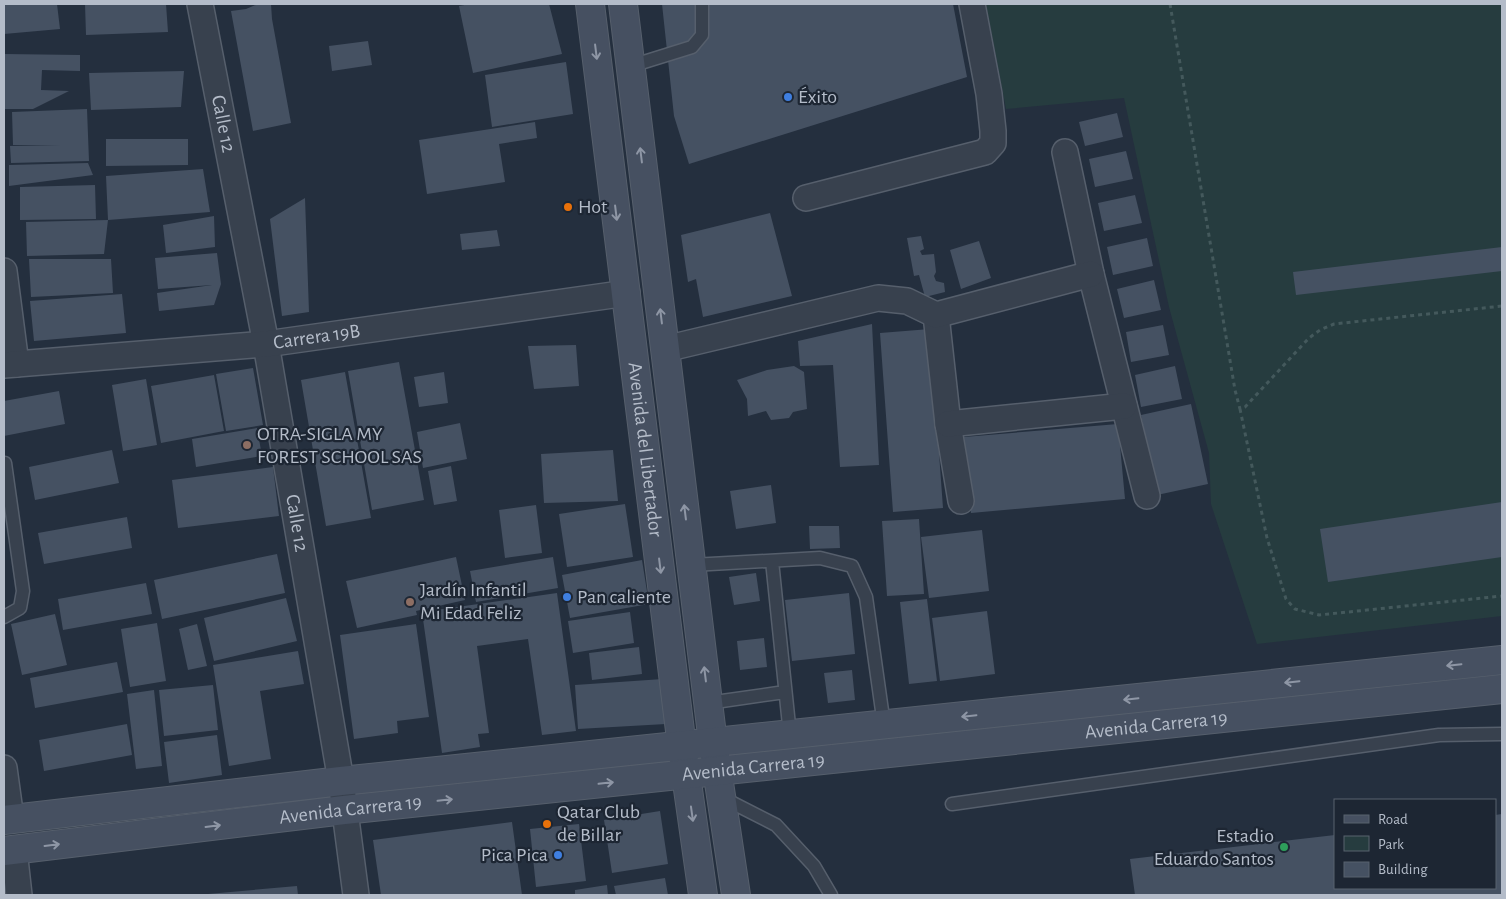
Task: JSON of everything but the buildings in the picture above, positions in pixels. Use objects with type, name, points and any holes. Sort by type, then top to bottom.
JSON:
[{"type":"main road","name":"Avenida del Libertador","points":[[590,4],[682,747],[703,895]]},
{"type":"main road","name":"Avenida del Libertador","points":[[623,4],[713,743],[736,895]]},
{"type":"main road","name":"Avenida Carrera 19","points":[[8,820],[341,781],[682,747],[1502,660]]},
{"type":"main road","name":"Avenida Carrera 19","points":[[9,850],[344,810],[686,775],[719,784],[1502,689]]},
{"type":"street","name":"Calle 12","points":[[200,4],[266,344],[341,781],[356,895]]},
{"type":"street","points":[[806,198],[985,152],[993,143],[989,94],[972,4]]},
{"type":"street","points":[[1065,152],[1091,274],[1147,496]]},
{"type":"street","points":[[4,271],[10,364]]},
{"type":"street","points":[[665,350],[878,298],[906,301],[936,315],[1091,274]]},
{"type":"street","name":"Carrera 19B","points":[[10,364],[266,344],[626,293]]},
{"type":"street","points":[[936,315],[948,424],[960,501]]},
{"type":"street","points":[[948,424],[1124,406]]},
{"type":"street","points":[[4,768],[8,820]]},
{"type":"street","points":[[9,850],[19,895]]},
{"type":"lane","points":[[631,66],[692,47],[702,35],[702,4]]},
{"type":"lane","points":[[4,617],[20,608],[23,591],[5,463]]},
{"type":"lane","points":[[692,565],[820,558],[852,566],[866,597],[884,725]]},
{"type":"lane","points":[[772,561],[790,735]]},
{"type":"lane","points":[[708,703],[785,692]]},
{"type":"lane","points":[[952,804],[1439,736],[1502,734]]},
{"type":"lane","points":[[719,784],[776,825],[814,866],[831,895]]},
{"type":"path","points":[[1170,4],[1235,390],[1267,538],[1286,599],[1295,609],[1319,615],[1502,596]]},
{"type":"path","points":[[1240,409],[1245,407],[1308,338],[1334,324],[1502,306]]},
{"type":"green space","points":[[986,4],[1502,4],[1502,616],[1257,644],[1211,504],[1209,453],[1169,307],[1124,98],[1006,109]]},
{"type":"place","name":"Éxito","points":[[788,97]]},
{"type":"place","name":"Hot","points":[[568,207]]},
{"type":"place","name":"OTRA-SIGLA MY FOREST SCHOOL SAS","points":[[247,445]]},
{"type":"place","name":"Pan caliente","points":[[567,597]]},
{"type":"place","name":"Jardín Infantil Mi Edad Feliz","points":[[410,602]]},
{"type":"place","name":"Qatar Club de Billar","points":[[547,824]]},
{"type":"place","name":"Estadio Eduardo Santos","points":[[1284,847]]},
{"type":"place","name":"Pica Pica","points":[[558,855]]}]
